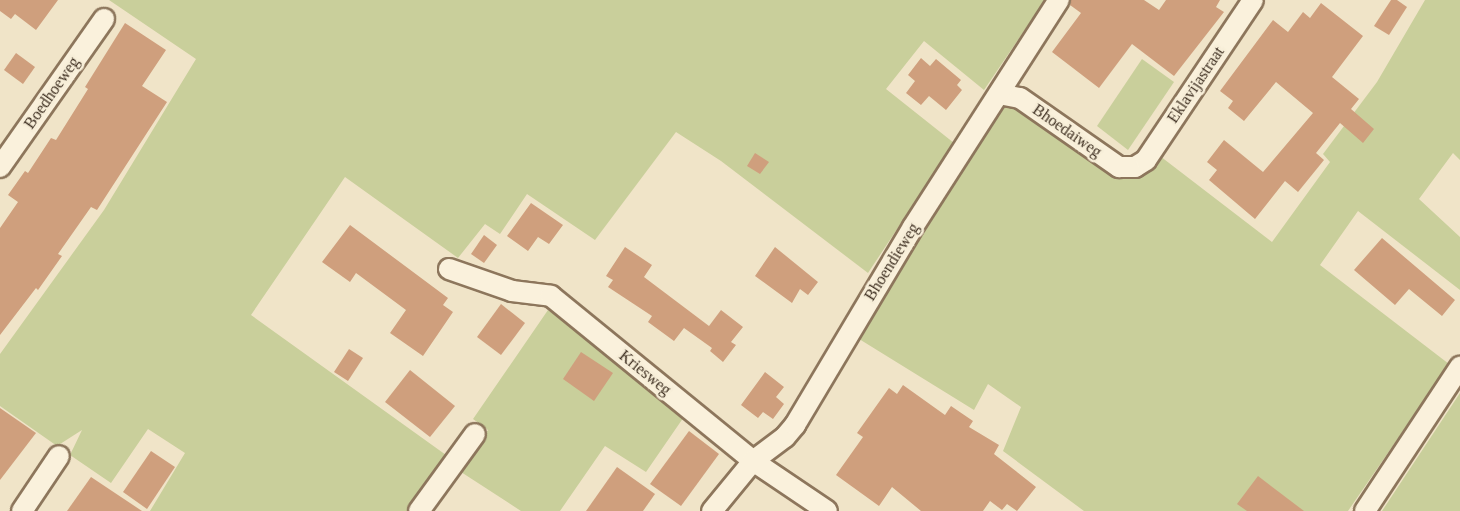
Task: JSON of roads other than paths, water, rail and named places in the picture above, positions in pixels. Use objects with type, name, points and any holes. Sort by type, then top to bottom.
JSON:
[{"type":"street","name":"Bhoendieweg","points":[[712,511],[753,461],[785,437],[795,425],[867,302],[1059,0]]},
{"type":"street","name":"Eklavijastraat","points":[[1134,166],[1146,160],[1253,0]]},
{"type":"street","name":"Boedhoeweg","points":[[0,167],[104,19]]},
{"type":"street","name":"Bhoedaiweg","points":[[999,94],[1020,98],[1119,167],[1134,166]]},
{"type":"street","name":"Kriesweg","points":[[449,269],[512,291],[551,296],[753,461],[827,511]]},
{"type":"street","points":[[1365,511],[1460,367]]},
{"type":"street","points":[[419,511],[475,434]]},
{"type":"street","points":[[22,511],[60,456]]}]
